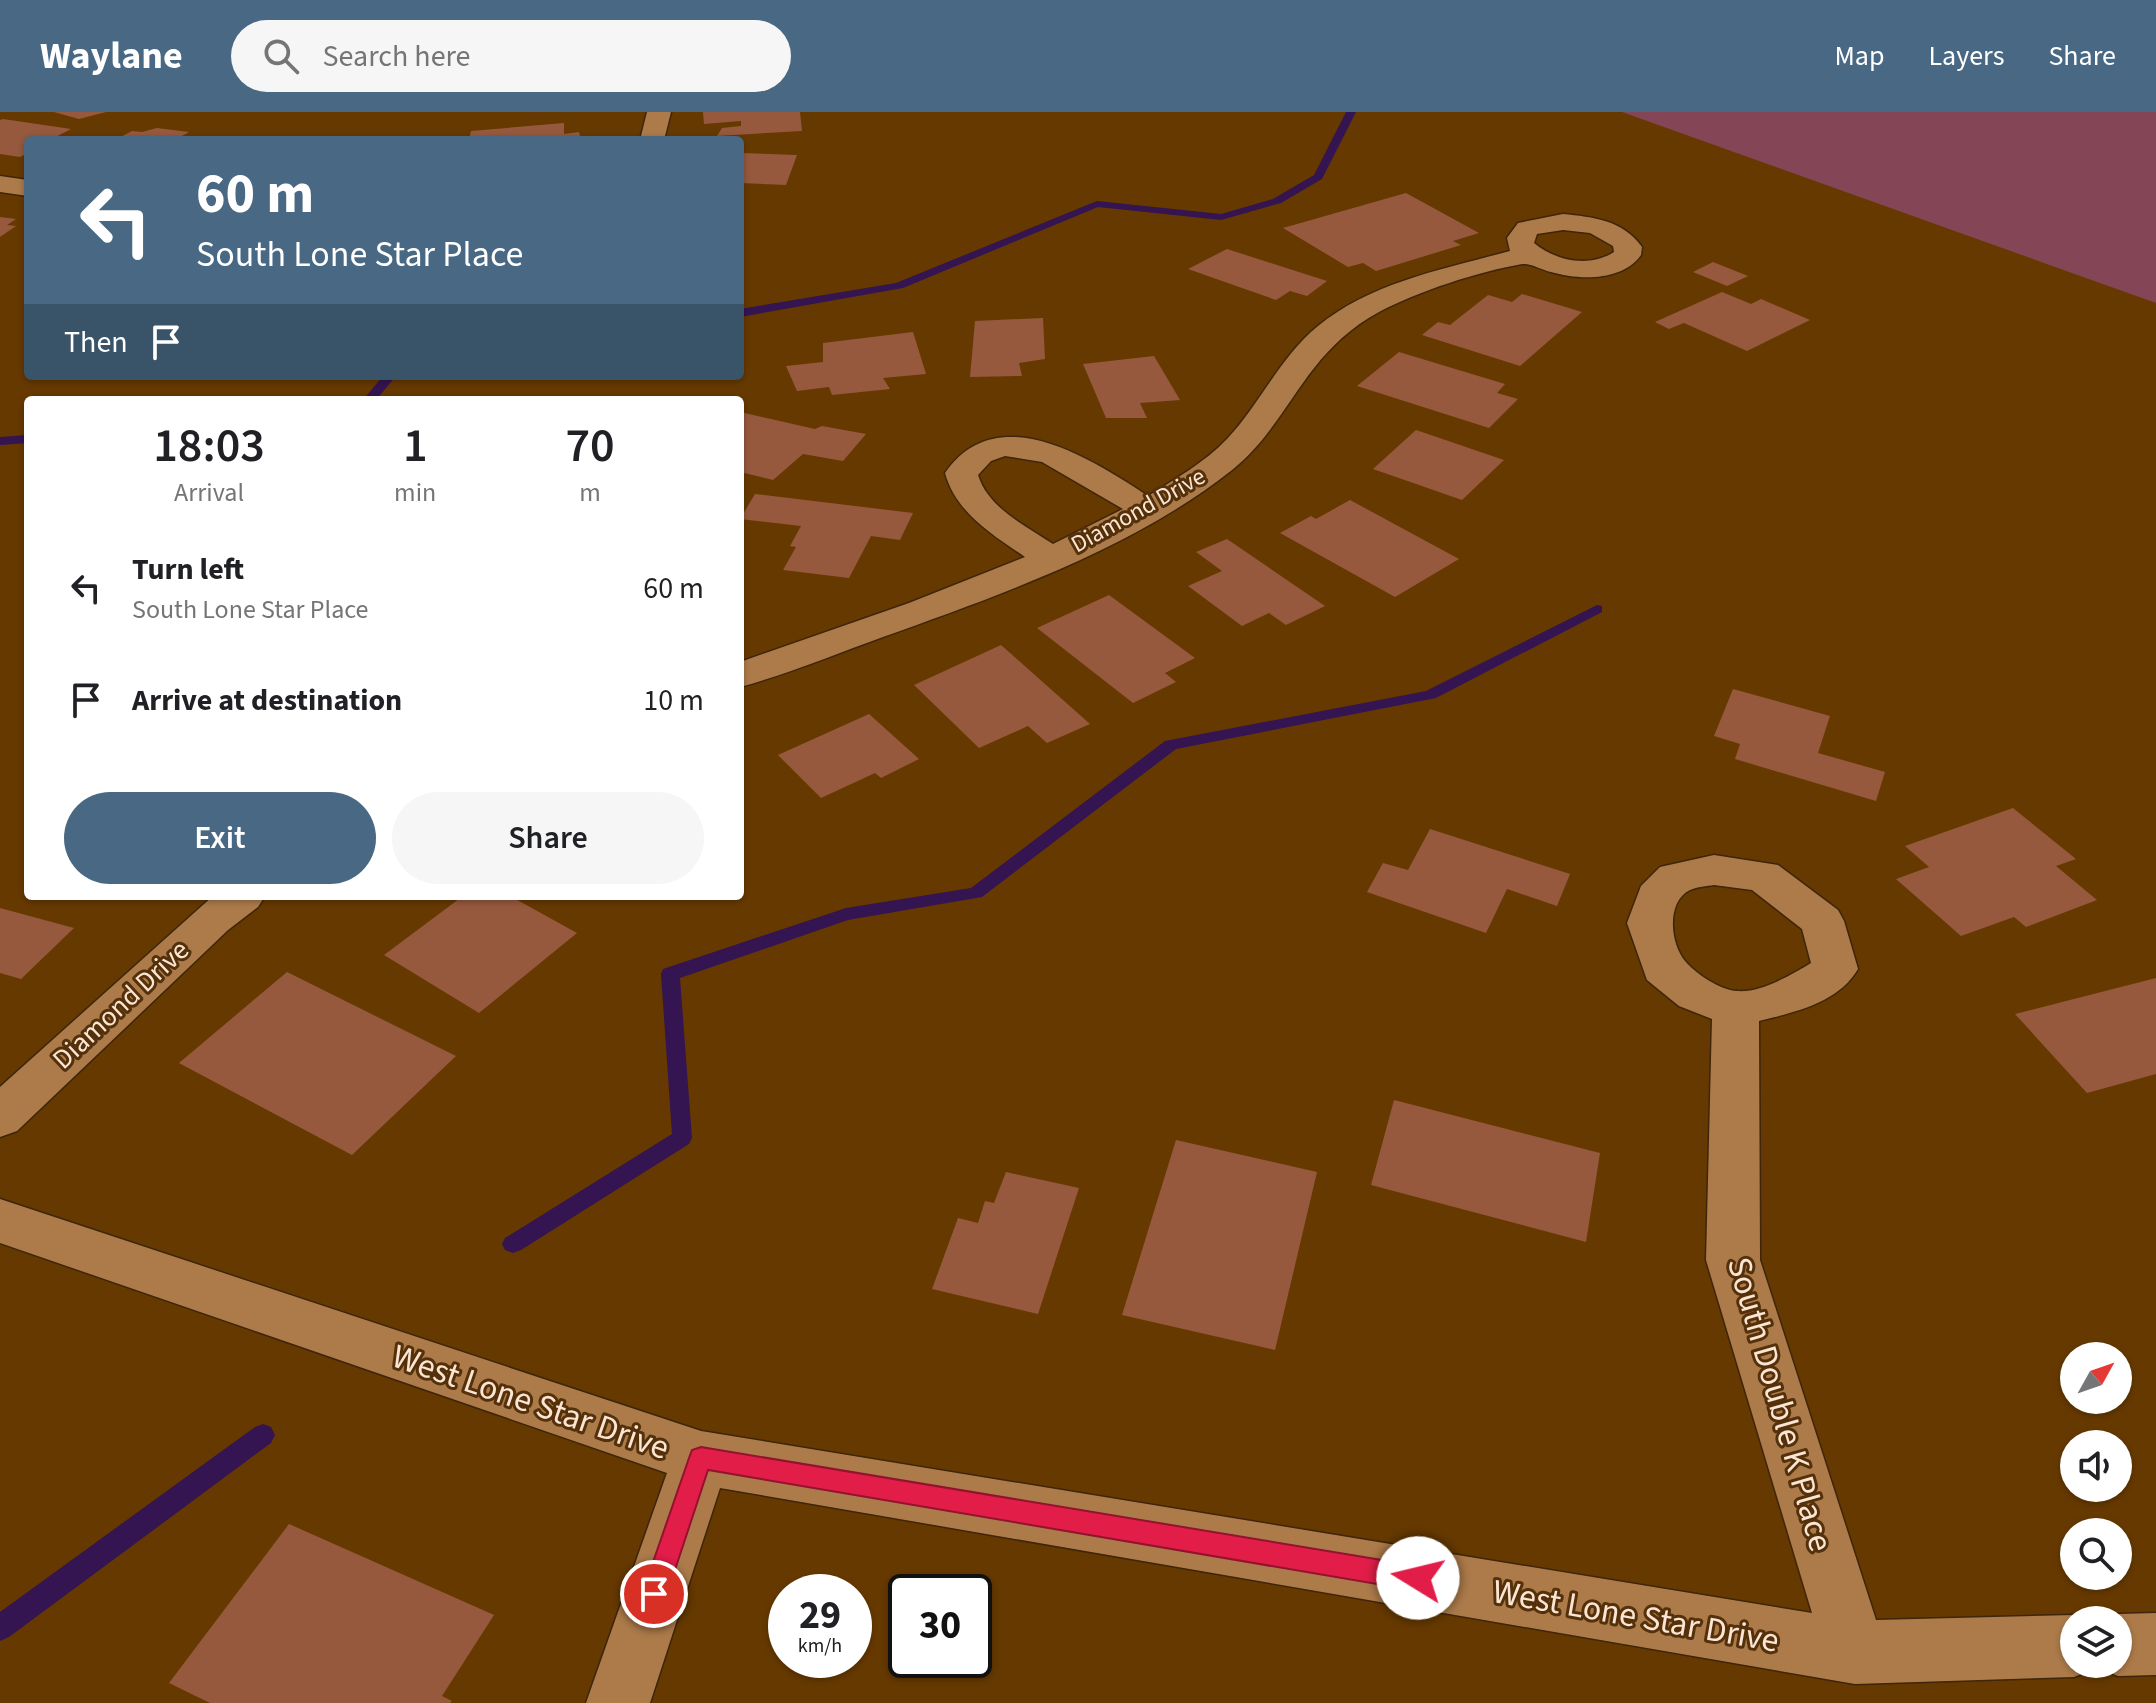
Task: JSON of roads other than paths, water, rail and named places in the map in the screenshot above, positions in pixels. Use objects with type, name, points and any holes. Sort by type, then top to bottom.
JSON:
[{"type":"street","points":[[653,136],[659,112]]},
{"type":"street","points":[[0,184],[24,187]]},
{"type":"street","name":"Diamond Drive","points":[[744,674],[1019,573],[1147,510],[1213,469],[1262,418],[1307,354],[1342,321],[1384,297],[1528,254]]},
{"type":"street","points":[[1049,558],[972,501],[963,487],[961,473],[969,460],[988,451],[1013,447],[1039,450],[1062,457],[1147,510]]},
{"type":"street","name":"Diamond Drive","points":[[0,1117],[212,919],[238,900]]},
{"type":"street","name":"South Double K Place","points":[[1736,1009],[1733,1260],[1855,1652]]},
{"type":"street","name":"West Lone Star Drive","points":[[0,1221],[701,1458],[1855,1652],[2060,1646]]},
{"type":"street","points":[[618,1703],[701,1458]]},
{"type":"street","points":[[2132,1645],[2156,1644]]},
{"type":"waterway","points":[[744,312],[899,286],[1097,204],[1221,217],[1277,201],[1318,177],[1351,112]]},
{"type":"waterway","points":[[372,396],[386,380]]},
{"type":"waterway","points":[[0,441],[24,439]]},
{"type":"waterway","points":[[513,1244],[682,1138],[670,974],[846,914],[976,893],[1171,745],[1430,695],[1597,609]]},
{"type":"waterway","points":[[0,1628],[263,1435]]}]
